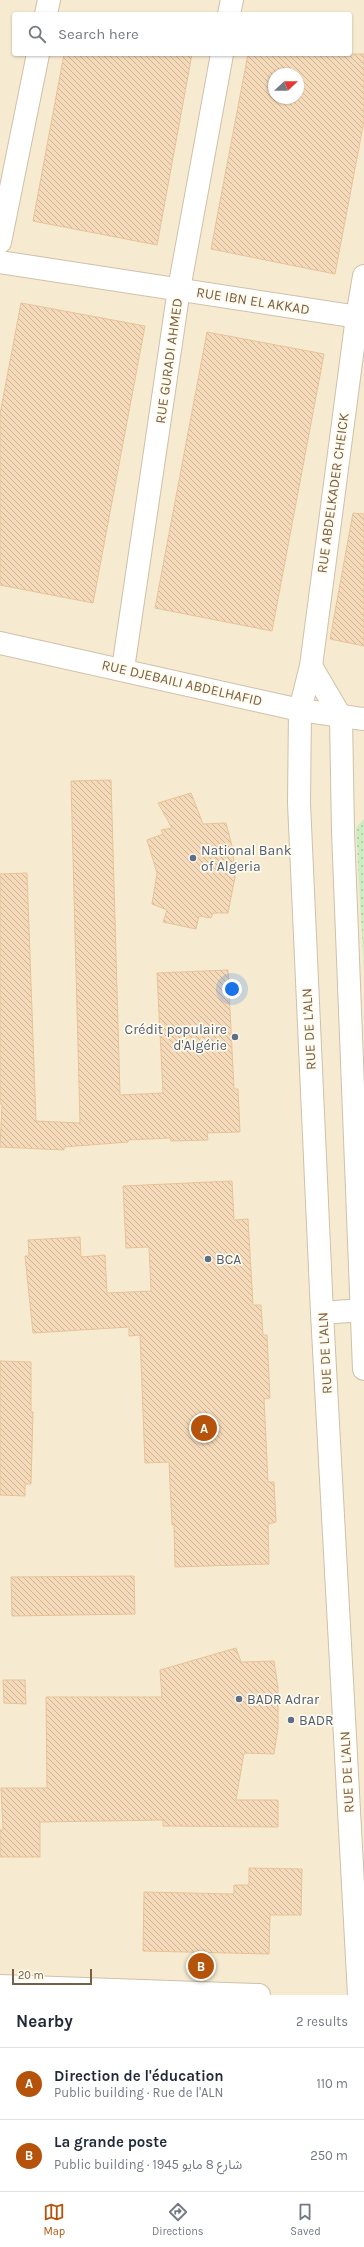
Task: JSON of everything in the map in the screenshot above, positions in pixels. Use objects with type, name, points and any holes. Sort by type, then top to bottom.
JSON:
[{"type":"street","points":[[46,12],[49,0]]},
{"type":"street","points":[[229,12],[232,0]]},
{"type":"street","points":[[0,242],[38,56]]},
{"type":"street","name":"RUE GURADI AHMED","points":[[123,669],[179,289],[222,56]]},
{"type":"street","name":"RUE IBN EL AKKAD","points":[[0,262],[360,318]]},
{"type":"street","name":"RUE ABDELKADER CHEICK","points":[[300,710],[310,666],[360,318],[364,276]]},
{"type":"street","name":"RUE DJEBAILI ABDELHAFID","points":[[0,643],[123,669],[300,710],[341,717],[364,719]]},
{"type":"street","points":[[310,666],[341,717],[343,831],[364,1369]]},
{"type":"street","name":"RUE DE L'ALN","points":[[300,710],[299,803],[322,1313],[359,1995]]},
{"type":"street","points":[[322,1313],[362,1310]]},
{"type":"street","points":[[0,1986],[259,1995]]},
{"type":"shaded area","points":[[0,0],[364,0],[364,1995],[0,1995]]},
{"type":"green space","points":[[364,819],[364,970],[356,828]]},
{"type":"building","points":[[352,54],[364,54],[364,121],[335,274],[211,249],[248,56],[352,56]]},
{"type":"building","points":[[64,56],[192,56],[157,245],[33,221]]},
{"type":"building","points":[[21,303],[145,326],[93,603],[0,585],[0,414]]},
{"type":"building","points":[[207,332],[324,354],[272,631],[155,608]]},
{"type":"building","points":[[353,513],[364,514],[364,646],[330,639]]},
{"type":"building","points":[[111,780],[120,1095],[163,1093],[157,973],[228,970],[234,1089],[238,1089],[240,1132],[207,1133],[208,1140],[171,1141],[170,1138],[128,1140],[128,1142],[64,1147],[64,1150],[0,1147],[2,1104],[0,1104],[0,874],[27,873],[36,1121],[80,1123],[71,781]]},
{"type":"building","name":"National Bank of Algeria","points":[[191,793],[203,824],[226,823],[233,850],[235,877],[228,913],[213,913],[211,918],[199,916],[196,929],[163,922],[167,910],[152,904],[157,873],[147,840],[163,834],[161,830],[172,828],[158,803]]},
{"type":"building","points":[[232,1181],[234,1220],[248,1219],[253,1305],[261,1305],[263,1335],[267,1335],[270,1398],[264,1399],[268,1482],[274,1482],[276,1522],[268,1524],[269,1564],[175,1567],[174,1525],[172,1525],[169,1462],[145,1463],[140,1335],[129,1336],[129,1327],[33,1333],[25,1256],[29,1256],[28,1240],[80,1237],[81,1257],[105,1255],[107,1293],[151,1291],[149,1247],[126,1248],[123,1186]]},
{"type":"building","points":[[0,1361],[31,1362],[31,1412],[33,1412],[31,1484],[25,1484],[25,1496],[0,1495]]},
{"type":"building","points":[[134,1576],[135,1614],[12,1616],[11,1577]]},
{"type":"building","points":[[236,1648],[241,1662],[274,1661],[278,1688],[278,1728],[274,1754],[244,1753],[236,1800],[278,1800],[278,1827],[163,1826],[163,1820],[40,1822],[40,1857],[0,1857],[0,1830],[3,1830],[1,1788],[47,1788],[46,1697],[162,1697],[160,1670]]},
{"type":"building","points":[[3,1680],[25,1680],[26,1704],[4,1703]]},
{"type":"building","points":[[249,1868],[302,1869],[301,1915],[270,1915],[269,1954],[143,1951],[144,1892],[234,1894],[234,1885],[249,1885]]},
{"type":"place","name":"National Bank of Algeria","points":[[193,858]]},
{"type":"place","name":"Crédit populaire d'Algérie","points":[[235,1037]]},
{"type":"place","name":"BCA","points":[[208,1259]]},
{"type":"place","name":"Direction de l'éducation","points":[[204,1428]]},
{"type":"place","name":"BADR Adrar","points":[[239,1699]]},
{"type":"place","name":"BADR","points":[[291,1720]]},
{"type":"place","name":"La grande poste","points":[[201,1966]]}]
